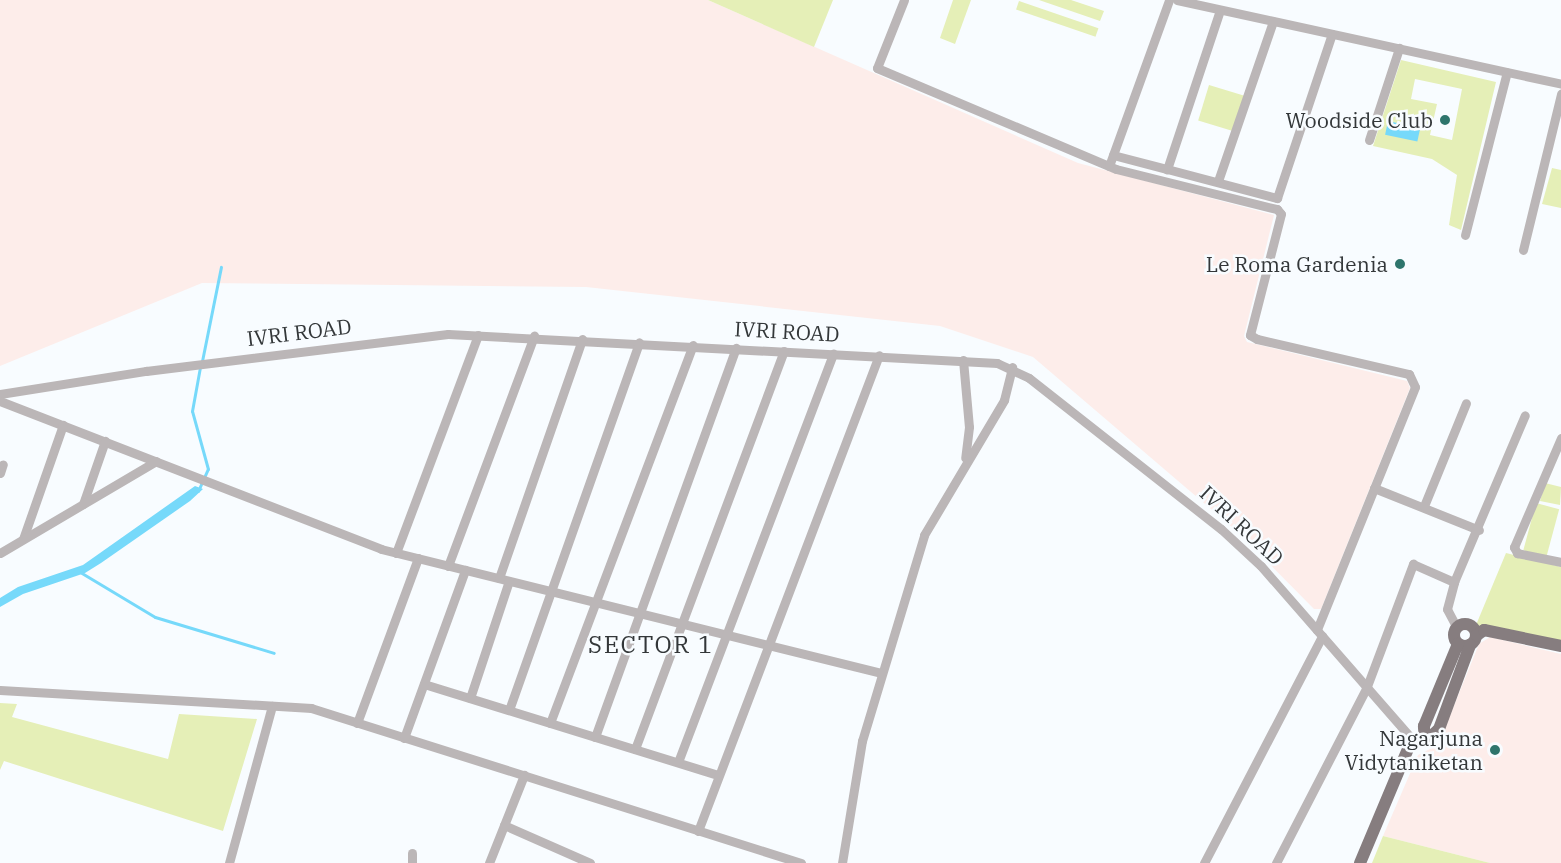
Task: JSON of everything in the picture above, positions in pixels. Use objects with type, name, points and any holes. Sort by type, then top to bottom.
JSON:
[{"type":"main road","points":[[1360,863],[1412,739],[1425,742],[1439,729],[1468,642],[1471,626],[1457,628],[1454,635],[1468,642]]},
{"type":"main road","points":[[1468,642],[1484,630],[1561,646]]},
{"type":"street","points":[[904,0],[877,68],[1109,166],[1277,208],[1281,214],[1250,334],[1257,339],[1409,374],[1415,387],[1319,633],[1204,863]]},
{"type":"street","points":[[1109,166],[1169,0]]},
{"type":"street","points":[[1176,0],[1561,84]]},
{"type":"street","points":[[1167,169],[1220,10]]},
{"type":"street","points":[[1218,181],[1273,21]]},
{"type":"street","points":[[1113,155],[1277,198],[1332,33]]},
{"type":"street","points":[[1369,140],[1399,48]]},
{"type":"street","points":[[1465,235],[1507,72]]},
{"type":"street","points":[[1523,250],[1561,94]]},
{"type":"street","points":[[396,553],[478,335]]},
{"type":"street","name":"IVRI ROAD","points":[[0,394],[392,339],[478,335],[534,336],[963,360],[1012,367],[1221,529],[1261,566],[1412,739]]},
{"type":"street","points":[[448,566],[534,336]]},
{"type":"street","points":[[470,698],[504,580],[582,339]]},
{"type":"street","points":[[509,710],[639,342]]},
{"type":"street","points":[[550,723],[693,345]]},
{"type":"street","points":[[595,737],[735,348]]},
{"type":"street","points":[[635,749],[784,351]]},
{"type":"street","points":[[678,762],[723,634],[833,353]]},
{"type":"street","points":[[698,831],[879,355]]},
{"type":"street","points":[[963,360],[969,425],[964,463]]},
{"type":"street","points":[[842,863],[862,741],[924,536],[964,463],[1004,400],[1012,367]]},
{"type":"street","points":[[0,400],[396,553],[881,674]]},
{"type":"street","points":[[1424,506],[1466,403]]},
{"type":"street","points":[[1457,628],[1448,609],[1454,582],[1479,530],[1525,416]]},
{"type":"street","points":[[23,539],[63,425]]},
{"type":"street","points":[[969,425],[986,428]]},
{"type":"street","points":[[1561,438],[1514,547],[1518,553],[1561,562]]},
{"type":"street","points":[[83,504],[105,441]]},
{"type":"street","points":[[0,553],[156,460]]},
{"type":"street","points":[[1374,488],[1424,506],[1479,530]]},
{"type":"street","points":[[357,723],[418,558]]},
{"type":"street","points":[[1276,863],[1366,689],[1413,564],[1454,582]]},
{"type":"street","points":[[404,738],[465,570]]},
{"type":"street","points":[[424,684],[718,775]]},
{"type":"street","points":[[0,690],[311,708],[801,863]]},
{"type":"street","points":[[229,863],[272,706]]},
{"type":"street","points":[[489,863],[524,775]]},
{"type":"street","points":[[504,825],[590,863]]},
{"type":"street","points":[[412,852],[412,863]]},
{"type":"shaded area","points":[[0,0],[708,0],[1078,163],[1274,215],[1244,336],[1247,342],[1407,381],[1410,388],[1321,609],[1314,609],[1239,533],[1033,357],[940,326],[586,287],[202,283],[0,366]]},
{"type":"shaded area","name":"Nagarjuna Vidytaniketan","points":[[1490,637],[1561,654],[1561,863],[1490,863],[1383,836],[1418,755],[1438,745],[1479,644]]},
{"type":"green space","points":[[708,0],[833,0],[814,47]]},
{"type":"green space","points":[[953,0],[971,0],[955,44],[940,38]]},
{"type":"green space","points":[[1039,0],[1071,0],[1104,11],[1100,21]]},
{"type":"green space","points":[[1019,1],[1098,28],[1095,37],[1016,10]]},
{"type":"green space","points":[[1401,60],[1496,82],[1461,230],[1449,225],[1457,175],[1432,159],[1373,146]],"holes":[[[1415,79],[1462,89],[1452,140],[1430,135],[1437,104],[1411,99]]]},
{"type":"green space","points":[[1209,85],[1244,96],[1234,131],[1198,120]]},
{"type":"green space","points":[[1552,168],[1561,170],[1561,208],[1542,204]]},
{"type":"green space","points":[[1545,483],[1561,487],[1560,505],[1540,501]]},
{"type":"green space","points":[[1536,503],[1559,509],[1547,557],[1523,550]]},
{"type":"green space","points":[[1506,553],[1561,567],[1561,642],[1476,625]]},
{"type":"green space","points":[[0,703],[17,704],[12,717],[168,759],[179,714],[257,719],[223,831],[4,761],[0,770]]},
{"type":"green space","points":[[1383,836],[1490,863],[1372,863]]},
{"type":"water","points":[[1388,121],[1420,128],[1417,142],[1385,135]]},
{"type":"water","points":[[195,486],[203,489],[190,501],[85,573],[23,594],[0,607],[0,598],[18,587],[83,565]]},
{"type":"waterway","points":[[202,361],[221,267]]},
{"type":"waterway","points":[[198,491],[208,469],[192,411],[200,367]]},
{"type":"waterway","points":[[80,572],[155,617],[274,653]]},
{"type":"place","name":"Woodside Club","points":[[1445,120]]},
{"type":"place","name":"Le Roma Gardenia","points":[[1400,264]]},
{"type":"place","name":"Nagarjuna Vidytaniketan","points":[[1495,750]]},
{"type":"district","name":"SECTOR 1","points":[[651,645]]}]
